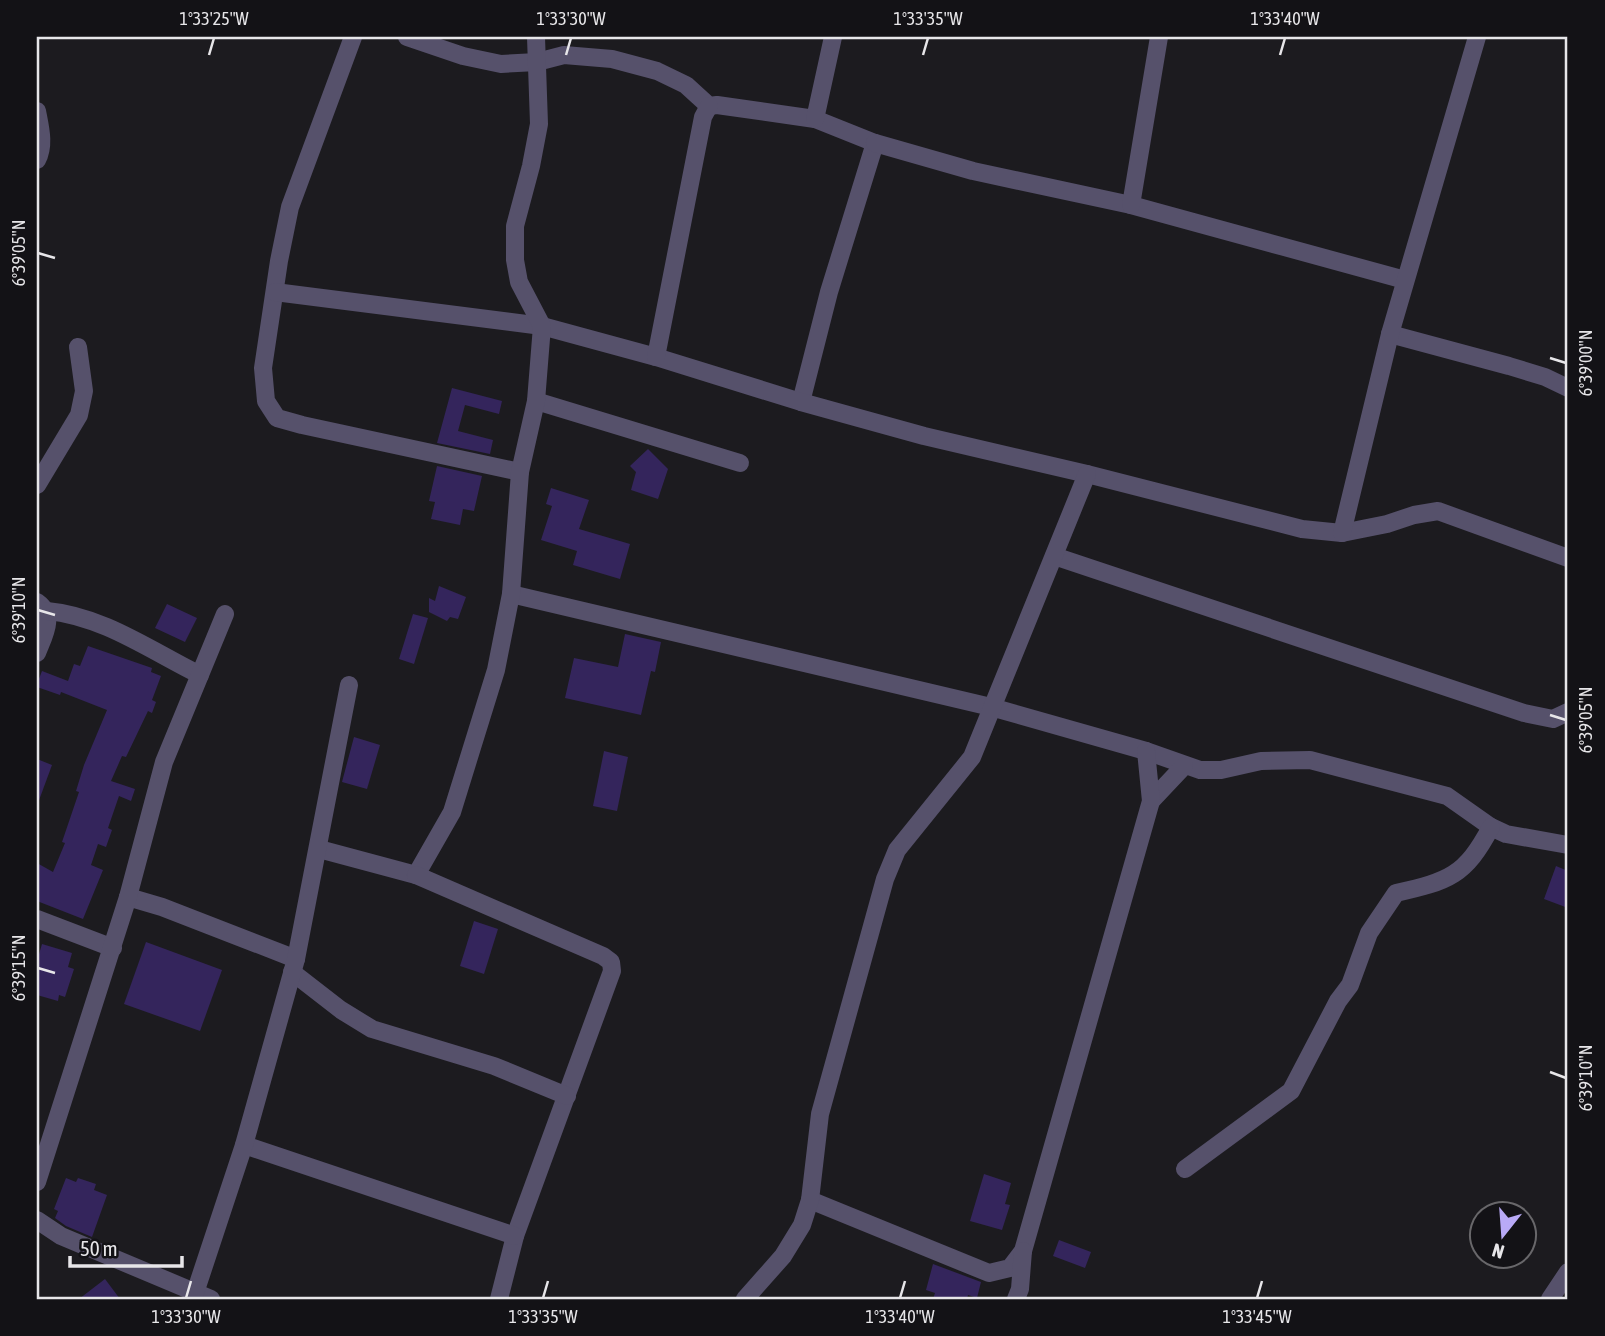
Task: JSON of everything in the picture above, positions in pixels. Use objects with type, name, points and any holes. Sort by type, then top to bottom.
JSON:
[{"type":"street","points":[[353,37],[290,207],[263,368],[266,401],[277,418],[302,425],[520,472]]},
{"type":"street","points":[[407,37],[463,56],[501,64],[537,62],[564,55],[612,59],[657,71],[686,85],[709,106],[815,119],[875,143],[973,171],[1131,205],[1405,280]]},
{"type":"street","points":[[416,874],[452,812],[496,670],[511,594],[520,472],[536,401],[542,326],[519,282],[515,249],[518,208],[531,166],[539,124],[536,37]]},
{"type":"street","points":[[815,119],[833,37]]},
{"type":"street","points":[[1131,205],[1160,37]]},
{"type":"street","points":[[1342,533],[1390,334],[1477,37]]},
{"type":"street","points":[[656,357],[703,117],[709,106]]},
{"type":"street","points":[[37,111],[41,152],[37,160]]},
{"type":"street","points":[[801,402],[829,292],[875,143]]},
{"type":"street","points":[[275,292],[542,326],[924,436],[1302,529],[1342,533],[1438,511],[1568,558]]},
{"type":"street","points":[[1390,334],[1520,369],[1568,388]]},
{"type":"street","points":[[37,485],[79,415],[84,391],[78,348]]},
{"type":"street","points":[[536,401],[740,463]]},
{"type":"street","points":[[745,1299],[783,1255],[802,1225],[810,1200],[820,1114],[885,879],[897,850],[972,757],[1087,474]]},
{"type":"street","points":[[1054,556],[1524,713],[1553,719],[1568,712]]},
{"type":"street","points":[[511,594],[991,707],[1146,751],[1200,770],[1222,770],[1261,761],[1310,760],[1447,796],[1491,827],[1506,834],[1568,845]]},
{"type":"street","points":[[37,653],[47,626],[42,606]]},
{"type":"street","points":[[42,606],[89,619],[200,675]]},
{"type":"street","points":[[37,1182],[113,948],[164,762],[226,614]]},
{"type":"street","points":[[37,1220],[61,1236],[199,1297],[294,965],[319,849],[349,685]]},
{"type":"street","points":[[1016,1299],[1020,1289],[1023,1251],[1151,802],[1146,751]]},
{"type":"street","points":[[1151,802],[1184,766]]},
{"type":"street","points":[[1185,1169],[1291,1091],[1338,1002],[1350,985],[1369,933],[1396,893],[1458,873],[1478,851],[1491,827]]},
{"type":"street","points":[[319,849],[416,874],[611,962],[612,971],[515,1236],[499,1299]]},
{"type":"street","points":[[128,897],[162,907],[294,965],[341,1010],[372,1029],[494,1066],[567,1096]]},
{"type":"street","points":[[37,919],[113,948]]},
{"type":"street","points":[[244,1145],[515,1236]]},
{"type":"street","points":[[810,1200],[989,1273],[1010,1268],[1023,1251]]},
{"type":"street","points":[[1550,1299],[1568,1272]]},
{"type":"building","points":[[452,388],[502,401],[499,414],[465,405],[458,431],[493,440],[490,454],[437,443]]},
{"type":"building","points":[[648,449],[668,469],[658,499],[631,490],[636,472],[630,466]]},
{"type":"building","points":[[437,466],[482,476],[474,511],[463,509],[460,525],[431,519],[435,502],[429,501]]},
{"type":"building","points":[[551,488],[589,500],[579,529],[630,544],[620,579],[573,565],[577,551],[541,540],[552,506],[546,504]]},
{"type":"building","points":[[439,586],[466,597],[458,619],[450,617],[447,621],[429,612],[429,598],[435,601]]},
{"type":"building","points":[[167,604],[197,618],[185,642],[155,628]]},
{"type":"building","points":[[413,614],[428,618],[414,664],[399,659]]},
{"type":"building","points":[[625,634],[661,642],[655,672],[651,671],[641,715],[565,698],[574,658],[618,667]]},
{"type":"building","points":[[88,646],[152,668],[151,672],[161,676],[152,700],[156,702],[152,713],[148,711],[111,781],[135,789],[131,801],[119,796],[108,828],[112,830],[106,847],[98,844],[91,865],[103,870],[83,919],[37,901],[37,863],[53,872],[65,843],[62,842],[79,792],[76,791],[84,765],[107,710],[61,692],[60,695],[37,687],[37,684],[42,671],[68,681],[74,664],[80,666]]},
{"type":"building","points":[[354,737],[380,745],[367,789],[342,782]]},
{"type":"building","points":[[604,751],[628,757],[617,811],[593,806]]},
{"type":"building","points":[[37,759],[52,765],[38,803],[37,802]]},
{"type":"building","points":[[1556,866],[1568,871],[1568,908],[1544,899]]},
{"type":"building","points":[[474,921],[498,929],[484,974],[460,966]]},
{"type":"building","points":[[146,942],[222,970],[200,1031],[124,1004]]},
{"type":"building","points":[[42,944],[72,953],[68,967],[74,969],[65,997],[59,995],[58,1001],[37,995],[37,961]]},
{"type":"building","points":[[984,1174],[1011,1183],[1005,1204],[1010,1205],[1002,1230],[970,1221]]},
{"type":"building","points":[[66,1178],[76,1182],[78,1178],[96,1184],[94,1190],[107,1195],[92,1237],[55,1218],[58,1211],[54,1209]]},
{"type":"building","points":[[1059,1240],[1091,1252],[1085,1268],[1053,1256]]},
{"type":"building","points":[[933,1264],[981,1282],[977,1298],[968,1295],[967,1299],[933,1299],[935,1293],[926,1290]]},
{"type":"building","points":[[105,1279],[120,1299],[79,1299]]}]
